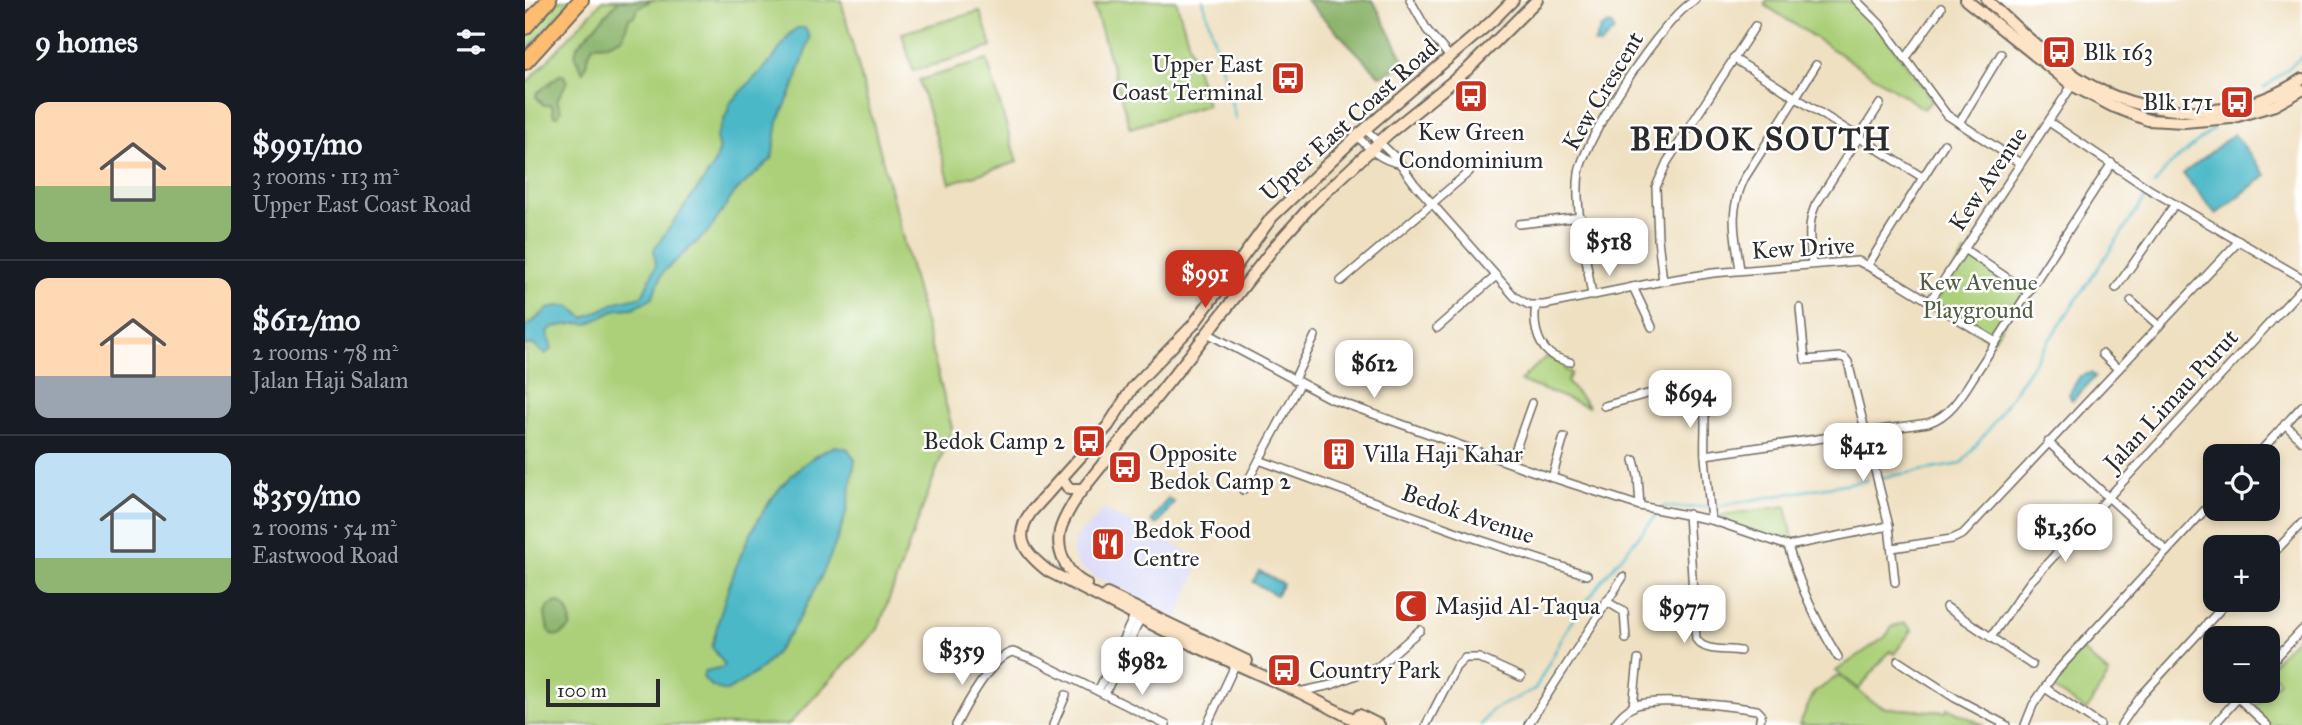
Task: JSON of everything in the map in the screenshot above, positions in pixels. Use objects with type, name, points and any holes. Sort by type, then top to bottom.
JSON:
[{"type":"highway","points":[[525,27],[549,0]]},
{"type":"highway","points":[[525,62],[581,0]]},
{"type":"main road","name":"Upper East Coast Road","points":[[1139,613],[1048,571],[1032,559],[1023,545],[1023,526],[1026,519],[1108,426],[1133,387],[1193,325],[1272,217],[1361,132],[1513,0]]},
{"type":"main road","name":"Upper East Coast Road","points":[[1139,613],[1078,580],[1067,567],[1062,554],[1060,531],[1082,489],[1275,246],[1312,205],[1434,94],[1468,69],[1537,0]]},
{"type":"main road","points":[[1966,0],[2112,106],[2148,120],[2184,122],[2231,118],[2275,104],[2302,90]]},
{"type":"main road","points":[[1987,0],[2075,81],[2127,101],[2154,108],[2188,111],[2243,105],[2269,97],[2302,79]]},
{"type":"main road","points":[[1062,478],[1069,489],[1082,489]]},
{"type":"main road","points":[[1139,613],[1379,725]]},
{"type":"main road","points":[[1304,691],[1365,725]]},
{"type":"street","points":[[1409,0],[1427,30],[1450,57]]},
{"type":"street","name":"Kew Crescent","points":[[1592,296],[1581,216],[1579,174],[1584,158],[1651,45],[1665,27],[1695,0]]},
{"type":"street","points":[[1856,0],[1875,18],[1944,111],[2020,163]]},
{"type":"street","points":[[1906,58],[1941,8]]},
{"type":"street","points":[[1663,281],[1656,187],[1667,162],[1755,26]]},
{"type":"street","points":[[1959,123],[2001,54]]},
{"type":"street","points":[[1733,58],[1922,177]]},
{"type":"street","points":[[1740,270],[1733,214],[1735,201],[1744,179],[1816,65]]},
{"type":"street","name":"Kew Avenue","points":[[1930,301],[2075,81]]},
{"type":"street","points":[[1812,264],[1810,218],[1815,206],[1880,104]]},
{"type":"street","points":[[2049,122],[2152,191],[2302,278]]},
{"type":"street","points":[[1361,132],[1380,142],[1394,156],[1432,204],[1519,301],[1536,306],[1533,320],[1546,350],[1551,355],[1570,362]]},
{"type":"street","points":[[1361,132],[1371,150],[1391,162],[1398,163]]},
{"type":"street","points":[[1868,265],[1944,144]]},
{"type":"street","points":[[1705,455],[1928,423],[1944,416],[1961,396],[2112,163]]},
{"type":"street","points":[[1341,281],[1469,172]]},
{"type":"street","points":[[2116,288],[2175,204]]},
{"type":"street","points":[[1519,224],[1581,216]]},
{"type":"street","points":[[1892,548],[1952,539],[1963,534],[2239,241]]},
{"type":"street","points":[[1964,249],[2028,292]]},
{"type":"street","name":"Kew Drive","points":[[1536,306],[1663,281],[1740,270],[1858,261],[1996,342]]},
{"type":"street","points":[[1437,328],[1496,276]]},
{"type":"street","points":[[1633,287],[1652,327]]},
{"type":"street","name":"Jalan Limau Purut","points":[[1991,637],[2030,582],[2302,288]]},
{"type":"street","points":[[2131,301],[2159,326]]},
{"type":"street","points":[[1800,308],[1805,360],[1845,358],[1889,526],[1895,582]]},
{"type":"street","points":[[1207,334],[1297,382],[1395,423],[1640,506],[1711,520],[1788,546],[1889,526]]},
{"type":"street","points":[[1243,490],[1297,382],[1315,336]]},
{"type":"street","points":[[2102,354],[2117,369]]},
{"type":"street","points":[[1604,406],[1683,384],[1696,386],[1701,392],[1704,404],[1711,520]]},
{"type":"street","points":[[1511,462],[1532,403]]},
{"type":"street","points":[[2267,444],[2302,407]]},
{"type":"street","points":[[2285,424],[2302,441]]},
{"type":"street","points":[[1552,478],[1564,437]]},
{"type":"street","points":[[2048,442],[2167,551]]},
{"type":"street","name":"Bedok Avenue","points":[[1259,460],[1471,537],[1587,575]]},
{"type":"street","points":[[1634,460],[1640,506]]},
{"type":"street","points":[[2025,725],[2033,705],[2045,688],[2090,633],[2203,512]]},
{"type":"street","points":[[1688,514],[1696,639],[1702,646],[1740,650]]},
{"type":"street","points":[[2280,546],[2302,523]]},
{"type":"street","points":[[1788,546],[1795,573],[1807,600],[1838,657]]},
{"type":"street","points":[[1528,725],[1623,577]]},
{"type":"street","points":[[1606,601],[1624,612],[1626,639]]},
{"type":"street","points":[[1946,607],[2032,665]]},
{"type":"street","points":[[2121,725],[2141,696],[2218,612]]},
{"type":"street","points":[[1102,692],[1139,613]]},
{"type":"street","points":[[1304,691],[1331,685],[1379,666],[1420,630]]},
{"type":"street","points":[[2280,653],[2302,630]]},
{"type":"street","points":[[956,725],[992,667],[1000,657],[1009,652],[1024,655],[1166,725]]},
{"type":"street","points":[[1426,725],[1456,667],[1465,658],[1479,658],[1521,677]]},
{"type":"street","points":[[1633,707],[1638,660]]},
{"type":"street","points":[[1207,725],[1238,661]]},
{"type":"street","points":[[1898,661],[1955,698],[2006,725]]},
{"type":"street","points":[[2045,688],[2100,725]]},
{"type":"street","points":[[1053,725],[1066,695]]},
{"type":"street","points":[[1614,725],[1633,707],[1644,703],[1667,702],[1758,710],[1761,716],[1759,725]]},
{"type":"street","points":[[2214,725],[2234,703]]},
{"type":"street","points":[[2243,703],[2267,725]]},
{"type":"shaded area","points":[[1103,509],[1201,559],[1178,618],[1078,565],[1073,553],[1074,539]]},
{"type":"green space","points":[[558,0],[572,0],[525,52],[525,37]]},
{"type":"green space","points":[[603,0],[841,0],[952,428],[878,629],[788,725],[525,725],[525,85]]},
{"type":"green space","points":[[619,0],[652,0],[638,8],[634,16],[629,18],[623,37],[608,44],[594,45],[583,72],[575,57],[577,46]]},
{"type":"green space","points":[[1115,0],[1176,0],[1207,105],[1130,128],[1094,6]]},
{"type":"green space","points":[[1306,0],[1373,0],[1406,64],[1380,76]]},
{"type":"green space","points":[[1766,0],[1854,1],[1869,13],[1932,100],[1924,109],[1765,5]]},
{"type":"green space","points":[[980,11],[992,47],[913,71],[902,33]]},
{"type":"green space","points":[[987,60],[1017,162],[950,183],[919,80]]},
{"type":"green space","points":[[561,74],[567,82],[557,100],[561,111],[558,116],[554,116],[552,105],[544,105],[536,97],[537,93]]},
{"type":"green space","name":"Kew Avenue Playground","points":[[1965,253],[2024,291],[1992,342],[1934,301]]},
{"type":"green space","points":[[1546,357],[1564,363],[1565,370],[1571,373],[1567,382],[1589,407],[1520,381]]},
{"type":"green space","points":[[1786,506],[1794,543],[1787,544],[1717,521],[1716,516]]},
{"type":"green space","points":[[557,602],[566,609],[570,620],[570,628],[559,636],[552,635],[545,613],[549,606]]},
{"type":"green space","points":[[1905,623],[1912,630],[1894,654],[1890,651],[1859,689],[1836,671],[1885,637],[1893,626]]},
{"type":"green space","points":[[2302,632],[2302,725],[2269,725],[2252,709],[2258,703],[2280,703],[2280,655]]},
{"type":"green space","points":[[2081,649],[2109,674],[2086,711],[2050,686]]},
{"type":"green space","points":[[1839,675],[1871,701],[1885,708],[1947,712],[1947,708],[1984,725],[1799,725],[1814,693]]},
{"type":"water","points":[[1609,24],[1614,31],[1600,45],[1594,44],[1601,28]]},
{"type":"water","points":[[797,28],[805,28],[810,38],[794,86],[778,122],[772,159],[735,192],[709,231],[663,272],[652,298],[633,308],[618,309],[588,324],[553,327],[547,332],[552,349],[545,354],[532,344],[525,345],[525,327],[548,309],[569,306],[585,318],[617,302],[642,296],[656,266],[654,249],[711,170],[719,152],[716,137],[729,104],[772,60]]},
{"type":"water","points":[[2234,134],[2266,175],[2216,214],[2183,174]]},
{"type":"water","points":[[2091,373],[2095,377],[2072,401],[2069,394],[2080,376]]},
{"type":"water","points":[[835,446],[848,449],[855,460],[850,492],[837,540],[811,597],[778,650],[762,668],[727,691],[713,687],[703,677],[705,671],[725,665],[712,647],[728,590],[752,531],[787,480],[809,460]]},
{"type":"water","points":[[1168,498],[1174,502],[1157,525],[1151,521]]},
{"type":"water","points":[[1259,571],[1283,584],[1276,595],[1253,582]]},
{"type":"waterway","points":[[1203,0],[1236,120]]},
{"type":"waterway","points":[[2264,88],[2302,57]]},
{"type":"waterway","points":[[2154,185],[2167,168],[2213,129]]},
{"type":"waterway","points":[[1879,478],[1961,464],[1989,429],[2146,197]]},
{"type":"waterway","points":[[1481,725],[1492,710],[1535,689],[1570,624],[1603,579],[1664,506],[1718,506],[1867,480]]},
{"type":"place","name":"Blk 163","points":[[2059,52]]},
{"type":"place","name":"Upper East Coast Terminal","points":[[1288,78]]},
{"type":"place","name":"Kew Green Condominium","points":[[1471,96]]},
{"type":"place","name":"Blk 171","points":[[2237,102]]},
{"type":"place","name":"Bedok Camp 2","points":[[1089,441]]},
{"type":"place","name":"Villa Haji Kahar","points":[[1339,454]]},
{"type":"place","name":"Opposite Bedok Camp 2","points":[[1125,467]]},
{"type":"place","name":"Bedok Food Centre","points":[[1108,544]]},
{"type":"place","name":"Masjid Al-Taqua","points":[[1411,606]]},
{"type":"place","name":"Country Park","points":[[1284,670]]},
{"type":"district","name":"BEDOK SOUTH","points":[[1761,139]]}]
